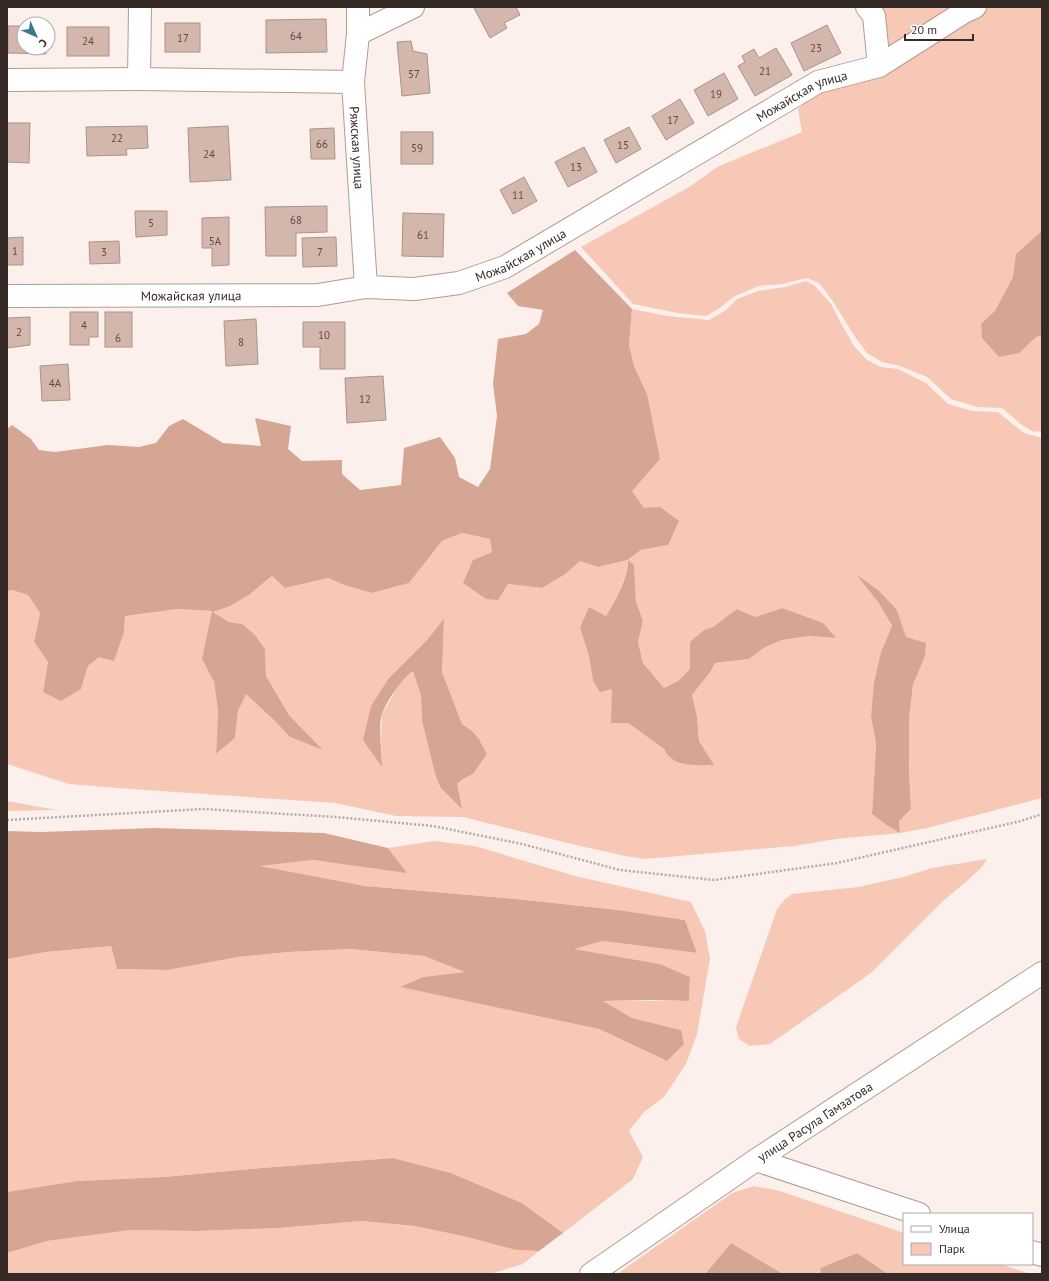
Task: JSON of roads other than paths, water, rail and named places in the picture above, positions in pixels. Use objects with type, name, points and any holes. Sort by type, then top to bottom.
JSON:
[{"type":"street","points":[[139,79],[140,7]]},
{"type":"street","name":"Ряжская улица","points":[[358,7],[358,34],[353,82],[366,287]]},
{"type":"street","points":[[358,34],[413,7]]},
{"type":"street","points":[[867,7],[874,16],[879,66]]},
{"type":"street","name":"Можайская улица","points":[[7,296],[318,295],[366,287],[414,289],[459,283],[505,267],[818,82],[879,66],[964,12],[975,7]]},
{"type":"street","points":[[7,80],[139,79],[353,82]]},
{"type":"street","name":"улица Расула Гамзатова","points":[[591,1274],[756,1160],[1042,973]]},
{"type":"street","points":[[756,1160],[916,1213]]}]
